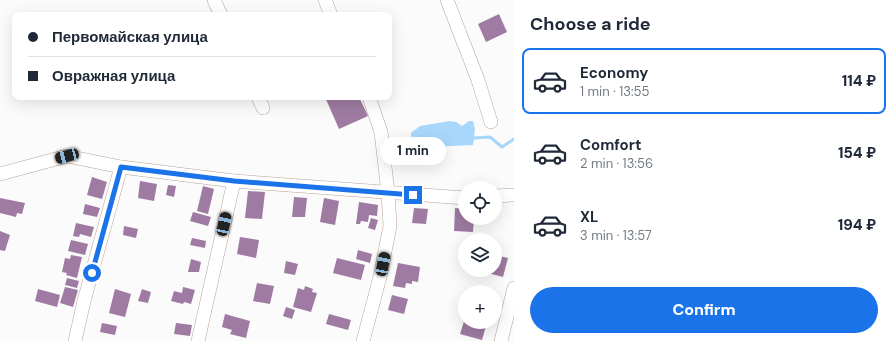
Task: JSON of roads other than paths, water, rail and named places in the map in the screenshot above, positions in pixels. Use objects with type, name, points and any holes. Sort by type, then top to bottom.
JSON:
[{"type":"street","points":[[214,0],[220,12]]},
{"type":"street","points":[[325,0],[330,12]]},
{"type":"street","points":[[447,0],[478,80],[491,122]]},
{"type":"street","points":[[363,341],[380,277],[390,226],[381,132],[370,100]]},
{"type":"street","points":[[0,174],[67,156],[121,167],[234,181],[458,198]]},
{"type":"street","points":[[75,341],[84,301],[121,167]]},
{"type":"street","points":[[198,341],[234,181]]},
{"type":"street","points":[[502,196],[514,195]]},
{"type":"street","points":[[506,336],[514,288]]},
{"type":"water","points":[[450,121],[456,122],[462,126],[469,121],[473,121],[475,130],[473,145],[427,147],[416,144],[411,136],[411,133],[420,126]]},
{"type":"waterway","points":[[474,138],[490,137],[502,147],[514,139]]}]
